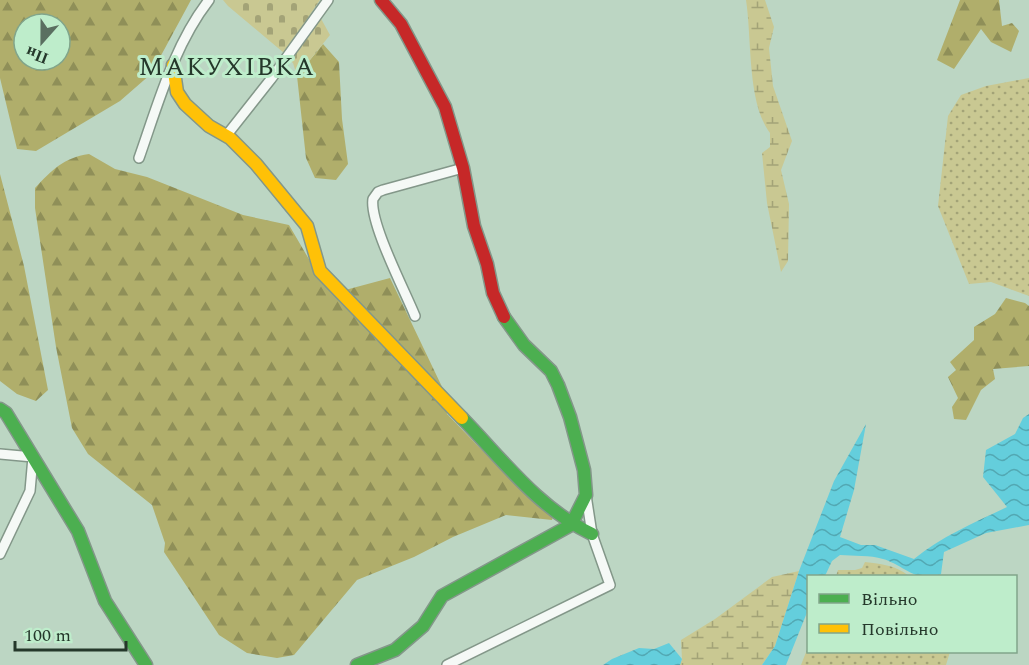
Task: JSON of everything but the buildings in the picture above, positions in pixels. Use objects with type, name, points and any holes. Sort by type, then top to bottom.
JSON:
[{"type":"street","points":[[139,158],[189,27],[209,0]]},
{"type":"street","points":[[226,136],[328,0]]},
{"type":"street","points":[[381,0],[401,24],[445,107],[463,168],[474,226],[500,312],[524,345],[551,371],[558,385],[570,417],[584,470],[592,534],[610,585],[447,665]]},
{"type":"street","points":[[173,65],[177,92],[184,104],[209,126],[226,136],[256,164],[307,226],[320,271],[491,448],[515,478],[572,525],[592,534]]},
{"type":"street","points":[[415,316],[384,244],[374,213],[373,199],[378,192],[383,190],[463,168]]},
{"type":"street","points":[[0,409],[6,413],[78,531],[105,601],[146,665]]},
{"type":"street","points":[[0,454],[33,458]]},
{"type":"street","points":[[0,554],[30,491],[33,458]]},
{"type":"street","points":[[357,665],[395,650],[423,626],[442,596],[572,525],[586,495]]},
{"type":"green space","points":[[0,0],[191,0],[151,74],[120,101],[36,151],[17,149],[0,78]]},
{"type":"green space","points":[[223,0],[320,0],[284,53]]},
{"type":"green space","points":[[746,0],[765,0],[774,27],[769,48],[773,86],[792,141],[781,170],[789,204],[788,261],[781,272],[767,203],[762,153],[770,147],[770,133],[757,105]]},
{"type":"green space","points":[[960,0],[999,0],[1002,26],[1012,23],[1019,31],[1011,52],[991,42],[981,29],[954,69],[937,60]]},
{"type":"green space","points":[[319,15],[330,35],[297,76],[293,63],[288,59]]},
{"type":"green space","points":[[323,44],[339,62],[342,119],[348,164],[336,180],[315,178],[306,158],[297,76]]},
{"type":"green space","points":[[1029,78],[1029,296],[991,282],[969,284],[938,206],[948,116],[961,95],[986,86]]},
{"type":"green space","points":[[89,154],[115,169],[147,177],[243,215],[289,225],[310,261],[334,293],[390,278],[444,391],[447,414],[509,478],[555,506],[552,520],[506,515],[357,580],[294,655],[277,658],[247,653],[219,635],[164,552],[165,543],[152,505],[88,454],[72,428],[56,347],[35,208],[35,188],[65,162]]},
{"type":"green space","points":[[0,174],[24,266],[48,390],[36,401],[17,394],[0,381]]},
{"type":"green space","points":[[1006,298],[1029,306],[1029,366],[993,369],[995,379],[981,390],[966,420],[954,419],[952,407],[958,398],[948,377],[956,370],[950,362],[974,340],[974,327],[995,314]]},
{"type":"green space","points":[[865,562],[883,564],[908,575],[836,575],[838,570],[862,568]]},
{"type":"green space","points":[[799,571],[775,646],[762,665],[680,665],[681,640],[715,619],[772,577]]},
{"type":"green space","points":[[807,650],[807,653],[950,653],[946,665],[801,665]]},
{"type":"water","points":[[1029,414],[1029,525],[986,533],[944,552],[941,574],[938,575],[916,575],[878,558],[840,555],[832,561],[825,575],[807,575],[807,612],[786,665],[762,665],[775,646],[799,571],[834,481],[866,424],[854,490],[840,537],[861,545],[875,545],[914,559],[970,524],[1007,507],[983,477],[986,450],[1015,434],[1023,418]]},
{"type":"water","points":[[669,643],[682,659],[680,665],[603,665],[639,648],[654,649]]},
{"type":"traffic: fast","points":[[357,665],[395,650],[423,626],[442,596],[571,525],[586,495],[584,470],[570,417],[558,385],[551,371],[524,345],[504,317]]},
{"type":"traffic: fast","points":[[0,409],[6,413],[78,531],[105,601],[146,665]]},
{"type":"traffic: fast","points":[[462,418],[538,497],[555,511],[592,534]]},
{"type":"traffic: slow","points":[[173,65],[177,92],[185,104],[209,126],[230,138],[256,164],[307,226],[320,271],[462,418]]},
{"type":"traffic: jam","points":[[381,0],[401,24],[445,107],[463,168],[474,226],[487,264],[493,293],[504,317]]},
{"type":"district","name":"МАКУХІВКА","points":[[227,67]]}]
